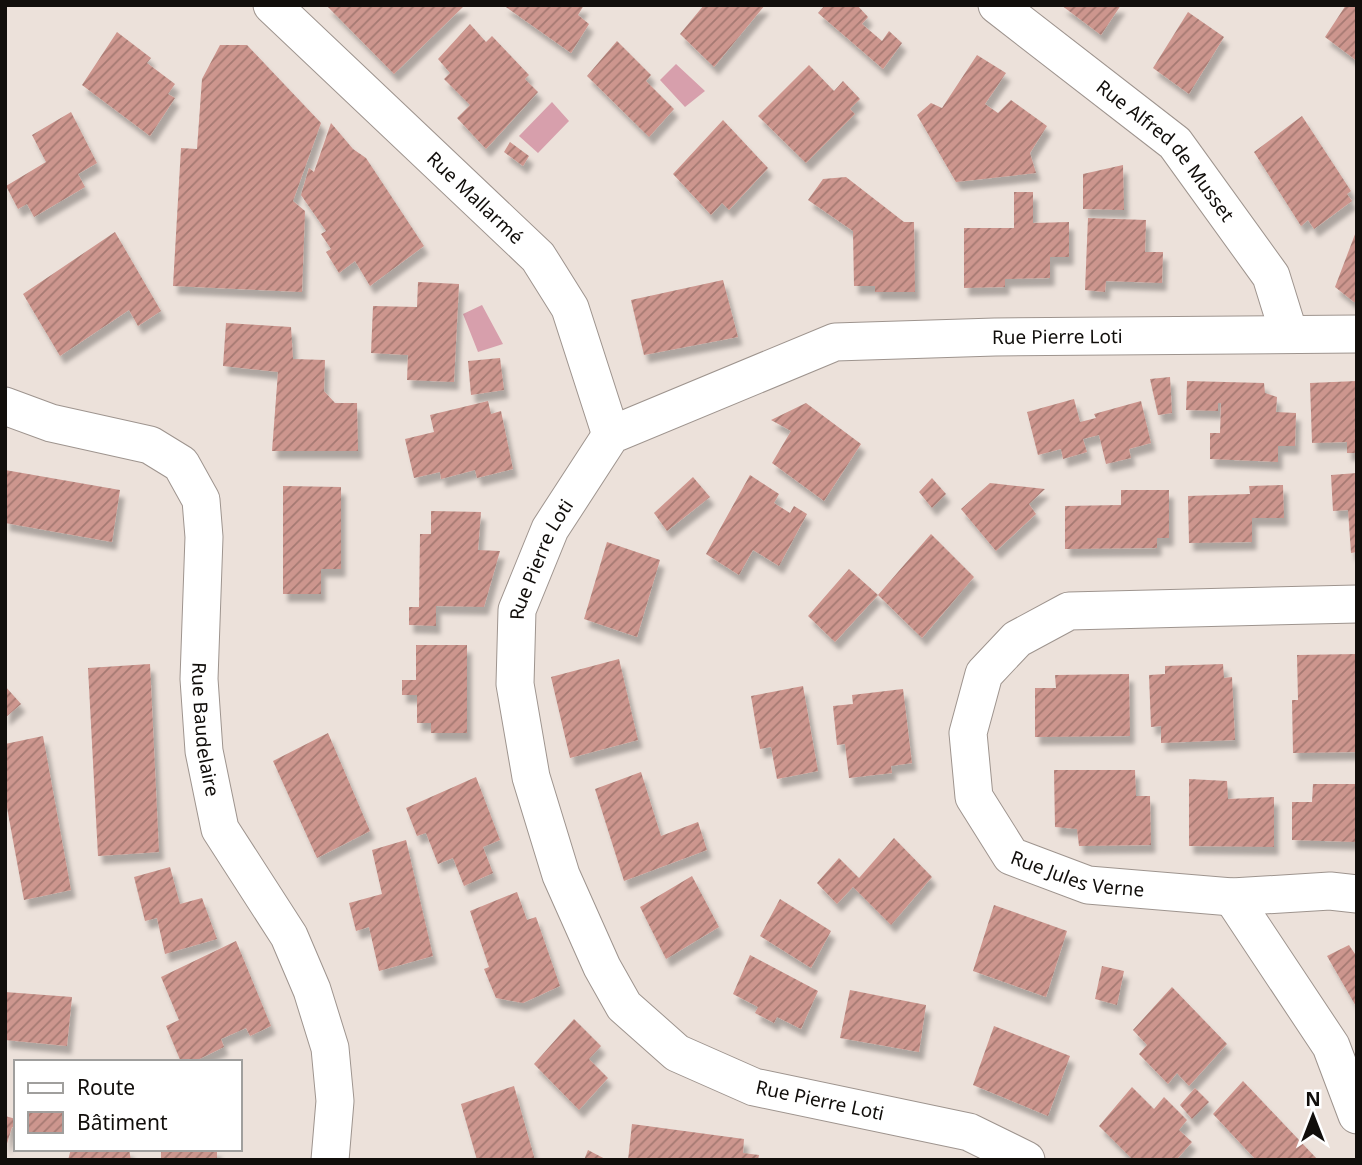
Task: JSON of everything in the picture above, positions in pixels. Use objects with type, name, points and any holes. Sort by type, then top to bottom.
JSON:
[{"type":"street","name":"Rue Mallarmé","points":[[272,5],[538,257],[570,309],[611,435]]},
{"type":"street","name":"Rue Alfred de Musset","points":[[997,5],[1175,143],[1270,276],[1289,334]]},
{"type":"street","name":"Rue Pierre Loti","points":[[1026,1160],[969,1132],[754,1087],[677,1053],[624,1006],[602,967],[561,875],[531,776],[515,684],[517,610],[550,529],[611,435],[835,342],[995,337],[1357,334]]},
{"type":"street","name":"Rue Baudelaire","points":[[5,406],[51,423],[150,445],[181,464],[201,500],[204,537],[199,679],[204,751],[220,829],[289,936],[312,990],[330,1048],[335,1101],[330,1160]]},
{"type":"street","name":"Rue Jules Verne","points":[[1357,604],[1069,611],[1017,639],[985,674],[968,733],[974,797],[1011,856],[1088,885],[1232,897],[1330,891],[1357,894]]},
{"type":"street","points":[[1232,897],[1331,1046],[1357,1115]]},
{"type":"shaded area","points":[[676,64],[705,91],[685,107],[660,80]]},
{"type":"shaded area","points":[[552,102],[569,121],[538,153],[519,136]]},
{"type":"shaded area","points":[[482,305],[503,344],[478,352],[463,314]]},
{"type":"building","points":[[326,5],[465,5],[394,74]]},
{"type":"building","points":[[503,5],[584,5],[578,15],[589,24],[571,53]]},
{"type":"building","points":[[704,5],[765,5],[714,67],[680,34]]},
{"type":"building","points":[[825,5],[857,5],[868,17],[862,24],[882,41],[889,31],[902,43],[883,69],[818,13]]},
{"type":"building","points":[[1061,5],[1121,5],[1101,35]]},
{"type":"building","points":[[1346,5],[1357,5],[1357,61],[1325,37]]},
{"type":"building","points":[[1188,12],[1224,37],[1189,94],[1153,68]]},
{"type":"building","points":[[470,24],[486,42],[492,36],[529,75],[525,79],[538,92],[486,149],[457,118],[470,105],[444,79],[450,73],[438,59]]},
{"type":"building","points":[[117,32],[151,58],[147,63],[175,84],[168,94],[175,98],[150,136],[82,85]]},
{"type":"building","points":[[617,41],[651,75],[646,81],[674,109],[649,137],[587,76]]},
{"type":"building","points":[[220,45],[247,45],[321,123],[293,201],[305,211],[302,292],[173,286],[181,148],[197,149],[202,79]]},
{"type":"building","points":[[977,55],[1006,73],[985,104],[998,113],[1011,100],[1047,126],[1030,153],[1036,173],[956,182],[917,115],[931,103],[942,108]]},
{"type":"building","points":[[809,65],[834,91],[843,81],[860,99],[850,109],[855,114],[806,163],[758,116]]},
{"type":"building","points":[[71,112],[97,163],[78,174],[85,187],[34,217],[27,204],[18,209],[6,186],[46,162],[32,135]]},
{"type":"building","points":[[1302,116],[1351,191],[1347,194],[1352,201],[1314,229],[1308,220],[1301,226],[1254,152]]},
{"type":"building","points":[[723,120],[768,168],[729,210],[722,203],[711,215],[673,174]]},
{"type":"building","points":[[331,123],[353,149],[366,158],[424,246],[370,286],[355,261],[339,273],[326,252],[331,249],[321,234],[326,231],[301,195],[309,168],[314,172]]},
{"type":"building","points":[[510,142],[529,156],[523,166],[504,152]]},
{"type":"building","points":[[1123,165],[1124,210],[1083,209],[1083,174]]},
{"type":"building","points":[[846,177],[904,222],[914,222],[915,292],[875,292],[875,286],[854,286],[853,231],[808,200],[823,179]]},
{"type":"building","points":[[1014,192],[1033,192],[1033,223],[1069,222],[1069,257],[1050,257],[1050,278],[1005,279],[1005,287],[964,288],[964,228],[1014,228]]},
{"type":"building","points":[[1088,218],[1146,220],[1145,252],[1163,252],[1162,283],[1106,281],[1105,292],[1085,290]]},
{"type":"building","points":[[1357,229],[1357,302],[1354,302],[1335,287]]},
{"type":"building","points":[[115,232],[161,311],[138,326],[129,310],[60,356],[23,294]]},
{"type":"building","points":[[723,280],[738,337],[644,355],[631,300]]},
{"type":"building","points":[[418,282],[459,284],[454,382],[407,380],[408,355],[371,353],[373,306],[417,307]]},
{"type":"building","points":[[226,323],[291,327],[293,359],[325,360],[324,391],[335,403],[357,403],[358,451],[272,451],[278,372],[223,366]]},
{"type":"building","points":[[500,358],[504,390],[471,395],[468,361]]},
{"type":"building","points":[[1170,377],[1172,413],[1158,415],[1150,379]]},
{"type":"building","points":[[1187,381],[1264,383],[1265,393],[1277,397],[1276,412],[1296,413],[1295,446],[1278,446],[1278,462],[1210,459],[1210,433],[1220,433],[1221,403],[1218,403],[1218,411],[1186,410]]},
{"type":"building","points":[[1357,381],[1357,453],[1347,453],[1347,442],[1312,443],[1310,383]]},
{"type":"building","points":[[1074,399],[1080,422],[1096,418],[1094,414],[1141,401],[1151,443],[1129,449],[1131,458],[1106,464],[1099,435],[1083,439],[1087,452],[1063,459],[1061,449],[1038,455],[1027,412]]},
{"type":"building","points":[[488,401],[491,414],[501,411],[513,469],[477,478],[475,470],[441,479],[440,472],[414,478],[405,439],[434,432],[430,415]]},
{"type":"building","points":[[806,403],[861,444],[824,501],[772,463],[791,431],[771,420]]},
{"type":"building","points":[[5,470],[120,490],[112,542],[5,523]]},
{"type":"building","points":[[1357,473],[1357,552],[1351,553],[1348,510],[1333,511],[1331,475]]},
{"type":"building","points":[[750,475],[779,494],[774,503],[790,513],[794,506],[807,514],[779,566],[753,550],[739,575],[706,554]]},
{"type":"building","points":[[693,477],[710,497],[667,531],[654,513]]},
{"type":"building","points":[[932,478],[946,494],[932,508],[919,492]]},
{"type":"building","points":[[990,483],[1045,489],[1029,504],[1036,514],[996,551],[961,509]]},
{"type":"building","points":[[1283,485],[1284,518],[1252,518],[1252,542],[1189,543],[1188,496],[1250,494],[1249,486]]},
{"type":"building","points":[[283,486],[341,487],[341,569],[321,569],[321,594],[283,594]]},
{"type":"building","points":[[1121,490],[1169,490],[1169,538],[1157,538],[1157,548],[1065,549],[1065,506],[1121,505]]},
{"type":"building","points":[[431,511],[481,512],[478,550],[500,551],[484,607],[436,606],[436,626],[409,625],[409,607],[419,607],[420,534],[431,534]]},
{"type":"building","points":[[931,534],[974,577],[922,638],[878,595]]},
{"type":"building","points":[[607,542],[660,560],[637,637],[584,619]]},
{"type":"building","points":[[849,569],[878,595],[835,642],[808,616]]},
{"type":"building","points":[[416,645],[467,645],[467,733],[431,733],[431,723],[417,723],[417,695],[402,695],[402,680],[416,680]]},
{"type":"building","points":[[1357,654],[1357,752],[1293,753],[1292,700],[1298,700],[1297,655]]},
{"type":"building","points":[[619,659],[638,740],[570,758],[551,677]]},
{"type":"building","points":[[150,664],[159,852],[98,856],[88,668]]},
{"type":"building","points":[[1223,664],[1224,678],[1232,677],[1235,740],[1161,743],[1161,726],[1151,727],[1149,675],[1165,674],[1165,666]]},
{"type":"building","points":[[1129,674],[1130,736],[1035,737],[1035,688],[1056,688],[1055,675]]},
{"type":"building","points":[[5,686],[21,704],[5,718]]},
{"type":"building","points":[[803,686],[818,771],[777,779],[771,747],[760,749],[751,696]]},
{"type":"building","points":[[903,689],[912,763],[891,766],[892,773],[849,778],[845,744],[837,745],[833,706],[853,704],[852,695]]},
{"type":"building","points":[[328,733],[370,831],[317,858],[273,761]]},
{"type":"building","points":[[43,736],[71,890],[24,900],[5,797],[5,744]]},
{"type":"building","points":[[1054,770],[1135,770],[1136,796],[1150,796],[1151,845],[1079,846],[1077,829],[1055,827]]},
{"type":"building","points":[[641,772],[661,836],[698,822],[707,850],[624,881],[595,789]]},
{"type":"building","points":[[476,777],[500,840],[483,847],[493,873],[464,886],[453,858],[438,864],[426,833],[417,836],[406,808]]},
{"type":"building","points":[[1189,779],[1227,781],[1228,799],[1274,797],[1274,847],[1189,846]]},
{"type":"building","points":[[1313,784],[1357,784],[1357,842],[1292,840],[1292,802],[1312,802]]},
{"type":"building","points":[[894,838],[932,877],[891,925],[853,887],[837,904],[817,883],[839,858],[859,878]]},
{"type":"building","points":[[406,840],[433,956],[379,971],[369,927],[356,931],[349,903],[382,894],[372,850]]},
{"type":"building","points":[[170,867],[180,904],[202,898],[217,939],[165,954],[157,918],[145,921],[134,877]]},
{"type":"building","points":[[692,876],[719,927],[666,959],[640,907]]},
{"type":"building","points":[[517,892],[527,920],[536,917],[560,986],[523,1003],[496,998],[484,969],[489,967],[470,911]]},
{"type":"building","points":[[780,899],[831,931],[811,968],[760,936]]},
{"type":"building","points":[[994,905],[1067,931],[1046,997],[973,971]]},
{"type":"building","points":[[236,941],[271,1026],[250,1036],[246,1028],[221,1039],[224,1047],[197,1060],[180,1060],[166,1026],[179,1020],[161,977]]},
{"type":"building","points":[[1349,945],[1357,957],[1357,1008],[1327,956]]},
{"type":"building","points":[[750,955],[818,991],[801,1029],[777,1017],[774,1023],[755,1013],[758,1007],[733,994]]},
{"type":"building","points":[[1102,966],[1124,971],[1117,1005],[1095,999]]},
{"type":"building","points":[[1172,987],[1227,1044],[1189,1086],[1177,1073],[1168,1084],[1139,1054],[1147,1045],[1133,1030]]},
{"type":"building","points":[[850,990],[926,1005],[919,1052],[840,1038]]},
{"type":"building","points":[[5,992],[72,997],[67,1046],[5,1040]]},
{"type":"building","points":[[574,1019],[601,1046],[589,1059],[608,1078],[579,1110],[534,1064]]},
{"type":"building","points":[[994,1026],[1070,1056],[1048,1116],[973,1085]]},
{"type":"building","points":[[1243,1081],[1318,1160],[1256,1160],[1213,1114]]},
{"type":"building","points":[[514,1086],[535,1160],[477,1160],[461,1104]]},
{"type":"building","points":[[1132,1087],[1154,1109],[1164,1097],[1187,1120],[1179,1130],[1192,1142],[1178,1158],[1180,1160],[1133,1160],[1099,1126]]},
{"type":"building","points":[[1195,1088],[1209,1102],[1192,1119],[1180,1105]]},
{"type":"building","points":[[5,1116],[14,1118],[14,1128],[6,1147]]},
{"type":"building","points":[[632,1124],[744,1139],[743,1153],[759,1155],[758,1160],[628,1160]]},
{"type":"building","points":[[588,1150],[607,1160],[584,1160]]},
{"type":"building","points":[[70,1151],[129,1151],[131,1160],[68,1160]]},
{"type":"building","points":[[161,1151],[217,1151],[217,1160],[161,1160]]}]
